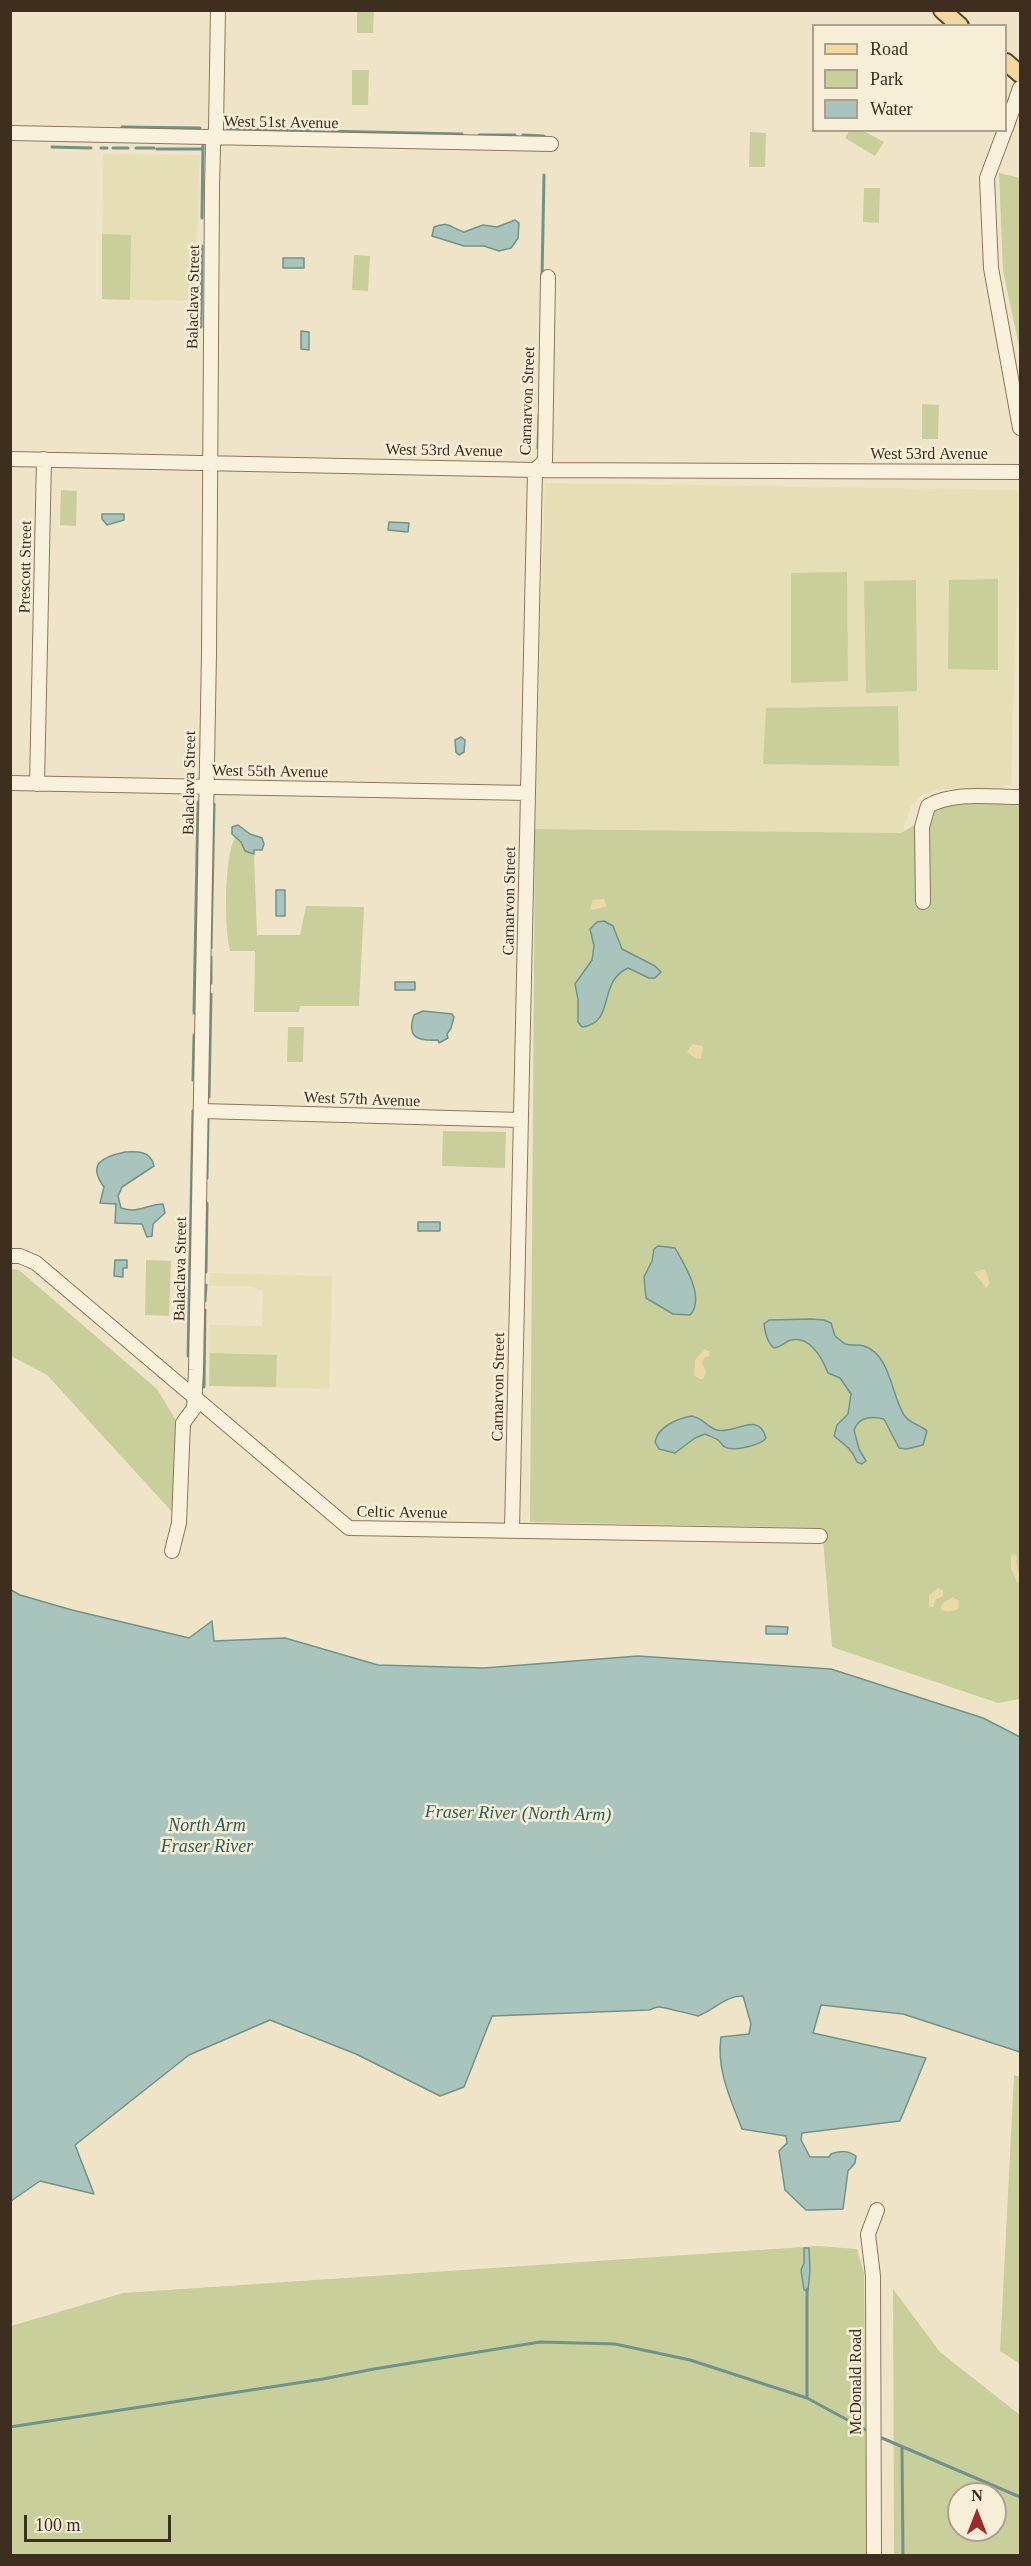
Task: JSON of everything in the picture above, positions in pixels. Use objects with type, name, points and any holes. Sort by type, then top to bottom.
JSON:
[{"type":"main road","points":[[942,10],[958,24]]},
{"type":"main road","points":[[1007,64],[1020,74]]},
{"type":"street","name":"Balaclava Street","points":[[172,1551],[179,1523],[183,1423],[194,1408],[195,1397],[202,1111],[209,653],[209,462],[218,10]]},
{"type":"street","points":[[1007,124],[1020,88]]},
{"type":"street","points":[[1004,132],[987,178],[991,268],[1020,428]]},
{"type":"street","name":"West 51st Avenue","points":[[10,133],[551,144]]},
{"type":"street","name":"Carnarvon Street","points":[[512,1530],[535,470],[545,461],[548,277]]},
{"type":"street","name":"West 53rd Avenue","points":[[10,459],[535,470],[1020,472]]},
{"type":"street","name":"Prescott Street","points":[[37,784],[44,459]]},
{"type":"street","name":"West 55th Avenue","points":[[10,783],[528,793]]},
{"type":"street","points":[[923,902],[923,820],[928,806],[938,799],[1020,797]]},
{"type":"street","name":"West 57th Avenue","points":[[202,1111],[521,1120]]},
{"type":"street","name":"Celtic Avenue","points":[[10,1256],[20,1256],[36,1263],[349,1528],[819,1536]]},
{"type":"street","name":"McDonald Road","points":[[874,2556],[873,2276],[868,2234],[877,2210]]},
{"type":"shaded area","points":[[103,154],[200,155],[195,301],[102,299]]},
{"type":"shaded area","points":[[545,483],[1017,490],[1019,520],[1011,784],[997,789],[940,789],[922,795],[911,806],[902,833],[535,829]]},
{"type":"shaded area","points":[[210,1273],[332,1276],[329,1389],[209,1386],[209,1325],[262,1326],[263,1292],[246,1286],[209,1286]]},
{"type":"green space","points":[[357,11],[374,11],[373,33],[357,33]]},
{"type":"green space","points":[[352,70],[369,70],[368,105],[352,105]]},
{"type":"green space","points":[[750,132],[766,133],[765,167],[749,167]]},
{"type":"green space","points":[[849,132],[866,132],[884,142],[875,156],[845,138]]},
{"type":"green space","points":[[999,173],[1020,178],[1020,351],[1003,271]]},
{"type":"green space","points":[[864,188],[880,188],[879,223],[863,222]]},
{"type":"green space","points":[[102,234],[131,235],[130,300],[102,299]]},
{"type":"green space","points":[[354,255],[370,256],[368,291],[352,290]]},
{"type":"green space","points":[[922,404],[939,405],[938,439],[922,439]]},
{"type":"green space","points":[[61,490],[77,491],[76,526],[60,525]]},
{"type":"green space","points":[[847,572],[848,681],[791,683],[791,573]]},
{"type":"green space","points":[[998,579],[998,670],[948,669],[949,580]]},
{"type":"green space","points":[[916,580],[917,691],[866,693],[864,581]]},
{"type":"green space","points":[[898,706],[899,766],[763,764],[766,708]]},
{"type":"green space","points":[[1020,797],[1020,1699],[998,1703],[832,1647],[822,1528],[530,1522],[535,829],[901,833],[923,820],[928,806]]},
{"type":"green space","points":[[235,837],[241,842],[245,851],[254,854],[257,935],[300,935],[306,906],[364,907],[359,1006],[300,1006],[299,1012],[254,1012],[255,951],[230,951],[228,940],[227,876],[231,847]]},
{"type":"green space","points":[[288,1027],[304,1027],[303,1062],[287,1062]]},
{"type":"green space","points":[[443,1131],[506,1132],[505,1168],[442,1166]]},
{"type":"green space","points":[[146,1260],[171,1261],[169,1316],[145,1315]]},
{"type":"green space","points":[[11,1269],[19,1270],[157,1389],[176,1420],[173,1513],[47,1375],[11,1356]]},
{"type":"green space","points":[[210,1353],[277,1355],[276,1387],[209,1386]]},
{"type":"green space","points":[[1014,2075],[1020,2077],[1020,2364],[1000,2351]]},
{"type":"green space","points":[[818,2246],[857,2249],[864,2273],[867,2555],[11,2556],[11,2326],[123,2293]]},
{"type":"green space","points":[[893,2289],[940,2352],[1020,2415],[1020,2555],[894,2555]]},
{"type":"sand","points":[[604,899],[607,906],[590,909],[593,900]]},
{"type":"sand","points":[[692,1044],[703,1046],[701,1059],[687,1052]]},
{"type":"sand","points":[[985,1269],[990,1283],[986,1288],[974,1272]]},
{"type":"sand","points":[[705,1349],[710,1352],[702,1363],[706,1372],[703,1379],[700,1379],[694,1375],[695,1360]]},
{"type":"sand","points":[[1014,1553],[1017,1557],[1016,1564],[1020,1578],[1017,1583],[1011,1568],[1011,1556]]},
{"type":"sand","points":[[938,1588],[943,1590],[943,1596],[935,1600],[934,1607],[929,1607],[929,1595]]},
{"type":"sand","points":[[953,1597],[959,1601],[958,1609],[949,1612],[940,1608],[943,1603]]},
{"type":"water","points":[[515,220],[519,223],[518,238],[511,248],[499,251],[484,246],[464,246],[432,236],[434,227],[443,224],[464,232],[483,225],[497,227]]},
{"type":"water","points":[[283,258],[304,258],[304,268],[283,268]]},
{"type":"water","points":[[301,331],[309,332],[309,350],[301,349]]},
{"type":"water","points":[[102,514],[124,514],[124,520],[107,525],[102,519]]},
{"type":"water","points":[[389,522],[409,523],[408,532],[388,530]]},
{"type":"water","points":[[461,737],[465,740],[464,752],[459,755],[456,752],[455,740]]},
{"type":"water","points":[[238,825],[250,834],[262,838],[264,844],[262,850],[254,850],[254,854],[245,851],[241,842],[232,834],[232,827]]},
{"type":"water","points":[[276,890],[285,890],[285,916],[276,916]]},
{"type":"water","points":[[604,921],[613,926],[622,949],[655,966],[661,972],[655,978],[649,978],[628,968],[619,974],[599,1018],[592,1024],[582,1027],[578,1022],[578,999],[575,984],[592,960],[594,946],[590,929],[597,922]]},
{"type":"water","points":[[395,982],[415,982],[415,990],[395,990]]},
{"type":"water","points":[[423,1011],[452,1014],[454,1017],[447,1034],[448,1038],[439,1043],[438,1040],[420,1039],[413,1034],[414,1015]]},
{"type":"water","points":[[125,1152],[143,1153],[150,1157],[154,1166],[122,1187],[118,1196],[121,1208],[128,1210],[163,1204],[165,1213],[153,1224],[152,1236],[147,1237],[142,1224],[115,1223],[116,1204],[100,1203],[104,1187],[99,1179],[97,1167],[104,1159]]},
{"type":"water","points":[[418,1222],[440,1222],[440,1231],[418,1231]]},
{"type":"water","points":[[658,1246],[675,1248],[688,1272],[696,1300],[690,1315],[673,1314],[646,1298],[644,1277],[652,1261],[654,1249]]},
{"type":"water","points":[[115,1260],[127,1260],[127,1268],[123,1268],[123,1277],[114,1276]]},
{"type":"water","points":[[811,1319],[831,1323],[835,1336],[845,1344],[864,1346],[880,1358],[904,1415],[927,1431],[923,1445],[907,1449],[899,1448],[884,1419],[866,1418],[859,1422],[854,1430],[859,1449],[866,1461],[862,1464],[857,1462],[850,1450],[834,1436],[837,1425],[848,1414],[851,1394],[840,1378],[828,1373],[815,1349],[804,1341],[791,1340],[774,1348],[767,1337],[764,1324],[769,1320]]},
{"type":"water","points":[[692,1416],[710,1427],[724,1431],[752,1424],[763,1430],[766,1438],[753,1445],[734,1449],[724,1446],[718,1440],[705,1434],[695,1438],[675,1453],[659,1449],[655,1442],[660,1431],[675,1421]]},
{"type":"water","name":"North Arm Fraser River","points":[[11,1590],[20,1595],[72,1610],[189,1638],[212,1621],[214,1641],[285,1638],[378,1665],[484,1668],[638,1656],[831,1669],[983,1718],[1020,1737],[1020,2052],[903,2014],[821,2005],[813,2033],[926,2058],[900,2121],[802,2133],[801,2140],[810,2157],[829,2157],[838,2152],[856,2156],[855,2163],[848,2171],[843,2209],[806,2210],[785,2190],[779,2151],[787,2143],[786,2136],[742,2129],[729,2096],[721,2061],[721,2037],[749,2034],[751,2024],[743,1996],[731,1998],[698,2016],[659,2007],[649,2010],[492,2016],[464,2087],[440,2096],[356,2054],[270,2020],[189,2055],[75,2145],[94,2194],[40,2181],[11,2201]]},
{"type":"water","points":[[766,1626],[788,1627],[787,1634],[766,1634]]},
{"type":"water","points":[[804,2248],[809,2248],[808,2291],[804,2290],[801,2270],[804,2263]]},
{"type":"waterway","points":[[122,127],[200,128]]},
{"type":"waterway","points":[[228,129],[462,134]]},
{"type":"waterway","points":[[479,135],[515,135]]},
{"type":"waterway","points":[[523,135],[544,136]]},
{"type":"waterway","points":[[202,218],[203,146]]},
{"type":"waterway","points":[[52,147],[91,148]]},
{"type":"waterway","points":[[101,148],[107,148]]},
{"type":"waterway","points":[[113,148],[128,148]]},
{"type":"waterway","points":[[136,148],[154,148]]},
{"type":"waterway","points":[[157,149],[203,149]]},
{"type":"waterway","points":[[542,278],[544,175]]},
{"type":"waterway","points":[[201,327],[202,246]]},
{"type":"waterway","points":[[538,448],[539,416]]},
{"type":"waterway","points":[[194,1013],[198,802]]},
{"type":"waterway","points":[[211,948],[214,804]]},
{"type":"waterway","points":[[211,957],[211,983]]},
{"type":"waterway","points":[[209,1097],[211,994]]},
{"type":"waterway","points":[[193,1080],[194,1035]]},
{"type":"waterway","points":[[188,1356],[193,1111]]},
{"type":"waterway","points":[[207,1178],[208,1120]]},
{"type":"waterway","points":[[206,1272],[207,1203]]},
{"type":"waterway","points":[[205,1301],[206,1285]]},
{"type":"waterway","points":[[204,1387],[205,1310]]},
{"type":"waterway","points":[[807,2289],[807,2398]]},
{"type":"waterway","points":[[10,2427],[323,2379],[540,2342],[615,2344],[690,2360],[807,2398],[866,2430]]},
{"type":"waterway","points":[[882,2438],[1020,2497]]},
{"type":"waterway","points":[[902,2448],[903,2556]]},
{"type":"water label","name":"Fraser River (North Arm)","points":[[518,1814]]}]
